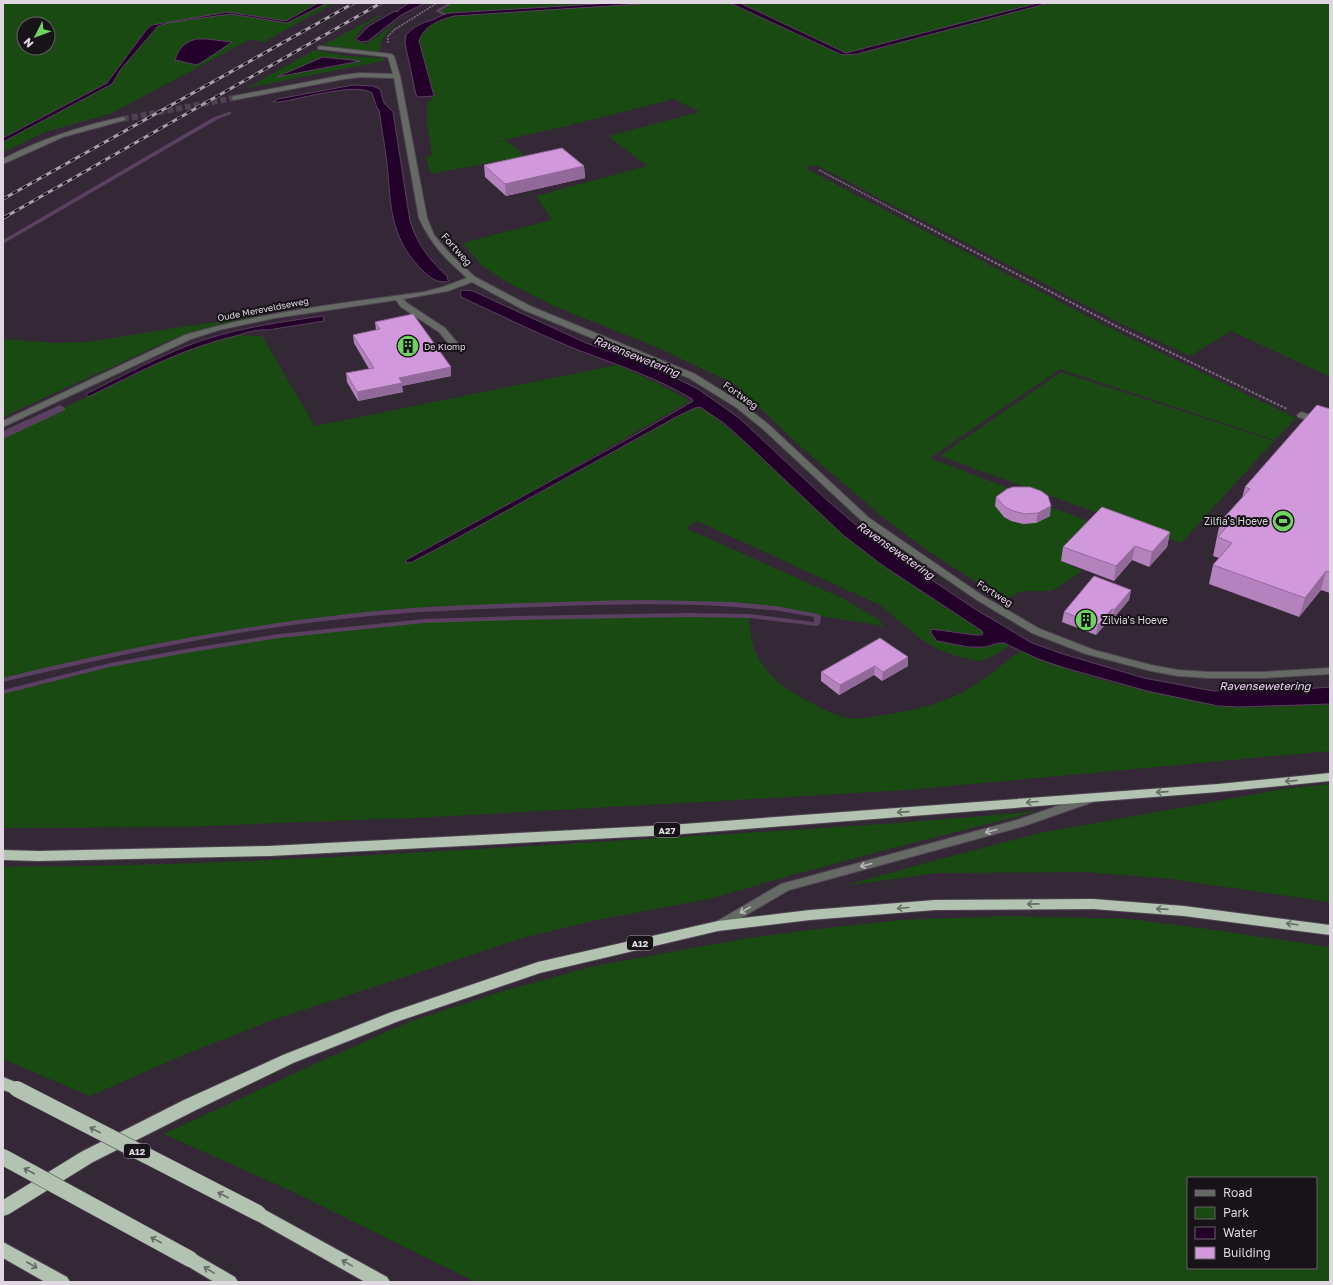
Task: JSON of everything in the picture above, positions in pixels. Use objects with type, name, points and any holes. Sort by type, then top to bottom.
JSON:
[{"type":"highway","name":"A27","points":[[3,855],[261,851],[670,830],[1218,788],[1330,777]]},
{"type":"highway","name":"A12","points":[[3,1209],[87,1157],[190,1104],[288,1059],[394,1017],[538,968],[718,926],[810,915],[935,905],[1093,904],[1184,911],[1330,930]]},
{"type":"highway","name":"A12","points":[[10,1086],[258,1213],[382,1282]]},
{"type":"highway","points":[[3,1157],[190,1259],[229,1282]]},
{"type":"highway","points":[[3,1249],[61,1282]]},
{"type":"street","points":[[320,48],[391,56]]},
{"type":"street","name":"Fortweg","points":[[391,56],[397,76],[423,218],[431,236],[448,257],[472,280],[527,308],[692,376],[722,394],[740,406],[766,427],[866,520],[980,598],[1036,631],[1090,652],[1151,668],[1178,673],[1209,675],[1256,675],[1330,671]]},
{"type":"street","points":[[234,98],[344,77],[360,75],[397,76]]},
{"type":"street","points":[[3,162],[34,145],[91,126],[123,119]]},
{"type":"street","name":"Oude Mereveldseweg","points":[[3,424],[188,337],[217,328],[282,314],[424,294],[472,280]]},
{"type":"street","points":[[398,298],[404,305],[442,330],[457,348]]},
{"type":"street","points":[[1301,415],[1330,424]]},
{"type":"street","points":[[718,926],[785,887],[1020,823],[1095,797]]},
{"type":"path","points":[[391,56],[388,36],[394,30],[437,3]]},
{"type":"path","points":[[819,170],[1116,326],[1301,415]]},
{"type":"green space","points":[[3,3],[318,3],[286,21],[228,12],[152,25],[147,29],[107,82],[37,124],[112,84],[121,69],[158,26],[168,23],[230,14],[276,22],[292,21],[327,3],[334,3],[264,42],[251,39],[110,114],[48,131],[3,152]],"holes":[[[207,39],[232,42],[213,55],[197,65]]]},
{"type":"green space","points":[[451,3],[613,3],[444,14],[437,11]]},
{"type":"green space","points":[[655,3],[730,3],[842,55],[857,54],[1049,3],[1330,3],[1330,377],[1231,331],[1190,356],[1122,324],[816,165],[805,168],[1110,328],[1296,418],[1275,440],[1060,369],[930,458],[1013,490],[1021,496],[1096,524],[1061,561],[1083,571],[1052,591],[1022,591],[1004,600],[931,553],[889,522],[802,448],[736,385],[661,349],[554,306],[507,282],[481,265],[463,243],[552,220],[536,196],[647,166],[608,136],[700,112],[674,99],[567,126],[472,147],[506,140],[525,156],[431,174],[426,157],[432,155],[427,124],[427,104],[434,96],[419,41],[425,31],[433,24],[454,16]]},
{"type":"green space","points":[[740,3],[1038,3],[846,53]]},
{"type":"green space","points":[[378,16],[381,16],[363,27],[354,39],[358,42],[367,44],[397,23],[382,39],[380,52],[345,49],[323,45]]},
{"type":"green space","points":[[315,50],[346,56],[384,58],[383,61],[247,88]]},
{"type":"green space","points":[[267,315],[198,331],[161,344],[3,417],[3,339],[57,343],[89,342]]},
{"type":"green space","points":[[237,335],[262,336],[315,426],[617,365],[657,383],[690,401],[562,474],[567,476],[678,416],[695,408],[703,408],[746,443],[843,535],[882,565],[982,631],[984,634],[937,630],[932,635],[934,638],[976,648],[997,644],[1010,645],[993,656],[981,661],[951,654],[928,644],[880,605],[697,521],[685,528],[844,599],[878,619],[884,626],[764,607],[686,603],[564,604],[425,609],[349,616],[279,625],[108,656],[3,680],[3,437],[184,351]]},
{"type":"green space","points":[[1061,372],[1274,441],[1181,543],[940,456]]},
{"type":"green space","points":[[688,615],[749,616],[751,639],[759,659],[771,675],[789,690],[819,708],[845,718],[858,719],[900,712],[924,707],[946,700],[974,686],[1021,651],[1077,673],[1136,689],[1209,705],[1262,707],[1330,704],[1330,751],[906,790],[753,799],[432,817],[182,827],[3,828],[3,692],[111,665],[150,657],[267,637],[345,627],[457,619]]},
{"type":"green space","points":[[1330,784],[1330,902],[1163,878],[1085,872],[936,873],[843,886],[1040,833],[1284,789]]},
{"type":"green space","points":[[1039,811],[792,875],[713,898],[597,920],[526,937],[270,1021],[181,1056],[90,1096],[3,1059],[3,867],[148,865],[365,856],[810,829]]},
{"type":"green space","points":[[1008,916],[1129,919],[1330,947],[1330,1282],[476,1282],[287,1189],[164,1134],[409,1022],[510,989],[595,966],[742,939],[902,920]]},
{"type":"water","points":[[318,3],[327,3],[287,23],[230,14],[168,23],[158,26],[121,69],[112,84],[3,142],[3,138],[107,83],[147,29],[152,25],[228,12],[286,21]]},
{"type":"water","points":[[409,3],[425,3],[401,15],[368,41],[360,42],[356,39],[369,26],[393,12],[399,11],[398,10]]},
{"type":"water","points":[[613,3],[655,3],[454,16],[438,21],[421,35],[419,41],[434,96],[418,97],[416,95],[405,43],[406,35],[421,24],[451,13]]},
{"type":"water","points":[[730,3],[740,3],[846,53],[1038,3],[1049,3],[857,54],[842,55]]},
{"type":"water","points":[[196,39],[232,42],[197,65],[175,60],[182,46]]},
{"type":"water","points":[[323,57],[360,61],[277,77]]},
{"type":"water","points":[[353,85],[372,86],[380,89],[384,103],[393,112],[410,221],[420,245],[435,265],[448,277],[447,279],[449,281],[442,282],[436,280],[425,273],[414,261],[400,239],[391,202],[379,110],[372,93],[365,90],[342,90],[273,102],[278,99]]},
{"type":"water","points":[[460,291],[473,291],[586,343],[649,365],[698,389],[739,418],[828,501],[863,531],[902,560],[975,609],[1032,643],[1063,654],[1144,678],[1213,691],[1330,687],[1330,704],[1240,707],[1218,706],[1147,691],[1065,668],[1038,659],[1004,643],[985,647],[968,647],[937,641],[931,633],[931,629],[975,635],[983,634],[982,631],[882,565],[843,535],[725,424],[700,407],[678,416],[450,542],[412,562],[406,563],[406,560],[635,435],[693,401],[692,399],[664,384],[563,344],[461,297]]},
{"type":"water","points":[[323,316],[324,321],[255,331],[215,341],[160,362],[88,397],[86,394],[165,355],[212,337],[248,328]]},
{"type":"building","points":[[562,148],[584,166],[505,184],[484,165]]},
{"type":"building","points":[[413,314],[451,367],[399,378],[402,383],[357,392],[346,373],[374,368],[353,335],[380,329],[375,322]]},
{"type":"building","name":"Zilfia's Hoeve","points":[[1317,405],[1330,409],[1330,572],[1326,571],[1305,598],[1213,565],[1232,543],[1218,537],[1228,525],[1220,522],[1250,489],[1245,487]]},
{"type":"building","points":[[1013,487],[1030,487],[1041,491],[1048,496],[1051,506],[1038,513],[1025,514],[1005,507],[996,497],[1007,489]]},
{"type":"building","points":[[1102,507],[1170,532],[1152,552],[1135,546],[1116,566],[1063,547]]},
{"type":"building","points":[[1094,576],[1131,590],[1114,610],[1112,609],[1098,625],[1064,612]]},
{"type":"building","points":[[880,638],[908,657],[883,672],[875,666],[840,685],[821,672]]},
{"type":"waterway","points":[[444,14],[437,11],[451,3]]},
{"type":"waterway","points":[[3,242],[216,118],[229,113]]},
{"type":"waterway","points":[[3,433],[60,407],[63,409],[3,437]]},
{"type":"waterway","points":[[3,680],[174,642],[305,621],[395,612],[594,603],[678,602],[733,604],[782,609],[818,616],[817,624],[749,616],[688,615],[424,621],[279,636],[186,651],[110,665],[3,692]]},
{"type":"tunnel","points":[[123,119],[234,98]]},
{"type":"railway","points":[[3,199],[354,3]]},
{"type":"railway","points":[[5,217],[381,3]]},
{"type":"place","name":"De Klomp","points":[[408,346]]},
{"type":"place","name":"Zilfia's Hoeve","points":[[1283,521]]},
{"type":"place","name":"Zilvia's Hoeve","points":[[1086,620]]},
{"type":"water label","name":"Ravensewetering","points":[[637,356]]},
{"type":"water label","name":"Ravensewetering","points":[[896,550]]},
{"type":"water label","name":"Ravensewetering","points":[[1265,685]]}]
